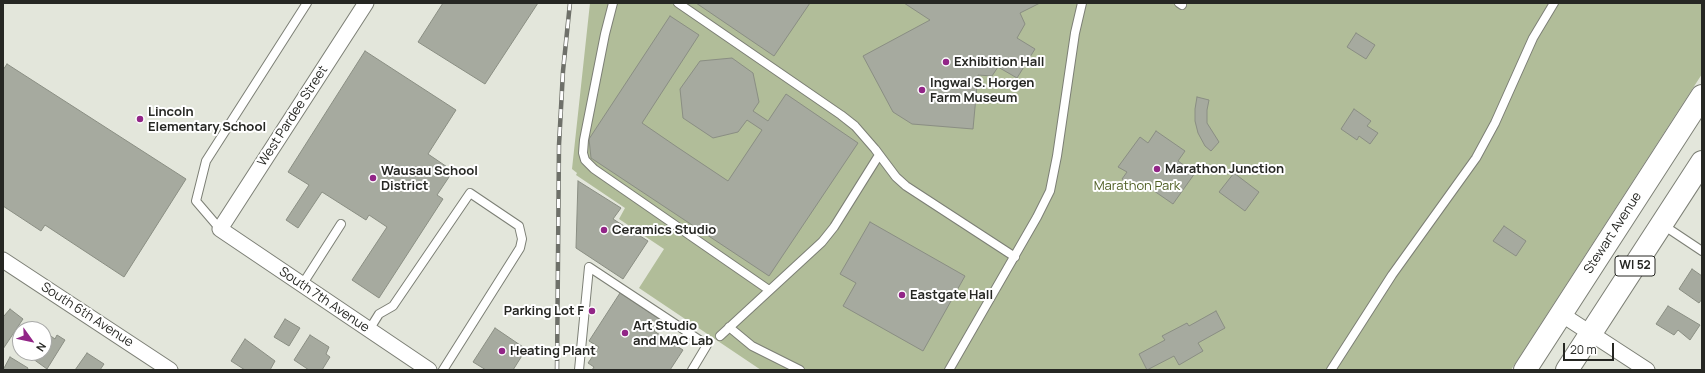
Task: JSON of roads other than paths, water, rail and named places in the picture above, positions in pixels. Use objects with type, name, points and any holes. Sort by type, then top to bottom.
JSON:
[{"type":"main road","name":"Stewart Avenue","points":[[1525,370],[1699,106]]},
{"type":"main road","name":"WI 52","points":[[1567,370],[1702,162]]},
{"type":"street","name":"West Pardee Street","points":[[220,229],[366,3]]},
{"type":"street","name":"South 7th Avenue","points":[[220,229],[429,370]]},
{"type":"street","name":"South 6th Avenue","points":[[3,260],[170,370]]},
{"type":"street","points":[[1561,314],[1647,370]]},
{"type":"lane","points":[[220,229],[196,201],[206,161],[306,3]]},
{"type":"lane","points":[[613,3],[605,34],[584,140],[583,153],[585,160],[594,169],[769,290]]},
{"type":"lane","points":[[678,3],[842,115],[854,126],[896,177],[906,186],[1015,257]]},
{"type":"lane","points":[[949,370],[1015,257],[1043,206],[1052,183],[1067,98],[1075,33],[1082,3]]},
{"type":"lane","points":[[1331,370],[1392,275],[1476,158],[1500,112],[1533,38],[1554,3]]},
{"type":"lane","points":[[720,336],[822,242],[834,227],[879,155]]},
{"type":"lane","points":[[369,330],[379,314],[393,306],[470,192],[519,226],[522,239],[520,248],[444,370]]},
{"type":"lane","points":[[302,285],[341,224]]},
{"type":"lane","points":[[1661,224],[1702,251]]},
{"type":"lane","points":[[580,370],[589,267],[707,345],[692,370]]},
{"type":"lane","points":[[729,327],[752,346],[800,370]]},
{"type":"railway","points":[[557,370],[559,145],[563,71],[570,3]]},
{"type":"place","name":"Exhibition Hall","points":[[946,62]]},
{"type":"place","name":"Ingwal S. Horgen Farm Museum","points":[[922,90]]},
{"type":"place","name":"Lincoln Elementary School","points":[[140,119]]},
{"type":"place","name":"Marathon Junction","points":[[1157,169]]},
{"type":"place","name":"Wausau School District","points":[[373,178]]},
{"type":"place","name":"Ceramics Studio","points":[[604,230]]},
{"type":"place","name":"Eastgate Hall","points":[[902,295]]},
{"type":"place","name":"Parking Lot F","points":[[592,311]]},
{"type":"place","name":"Art Studio and MAC Lab","points":[[625,333]]},
{"type":"place","name":"Heating Plant","points":[[502,351]]},
{"type":"park label","name":"Marathon Park","points":[[1137,186]]}]
